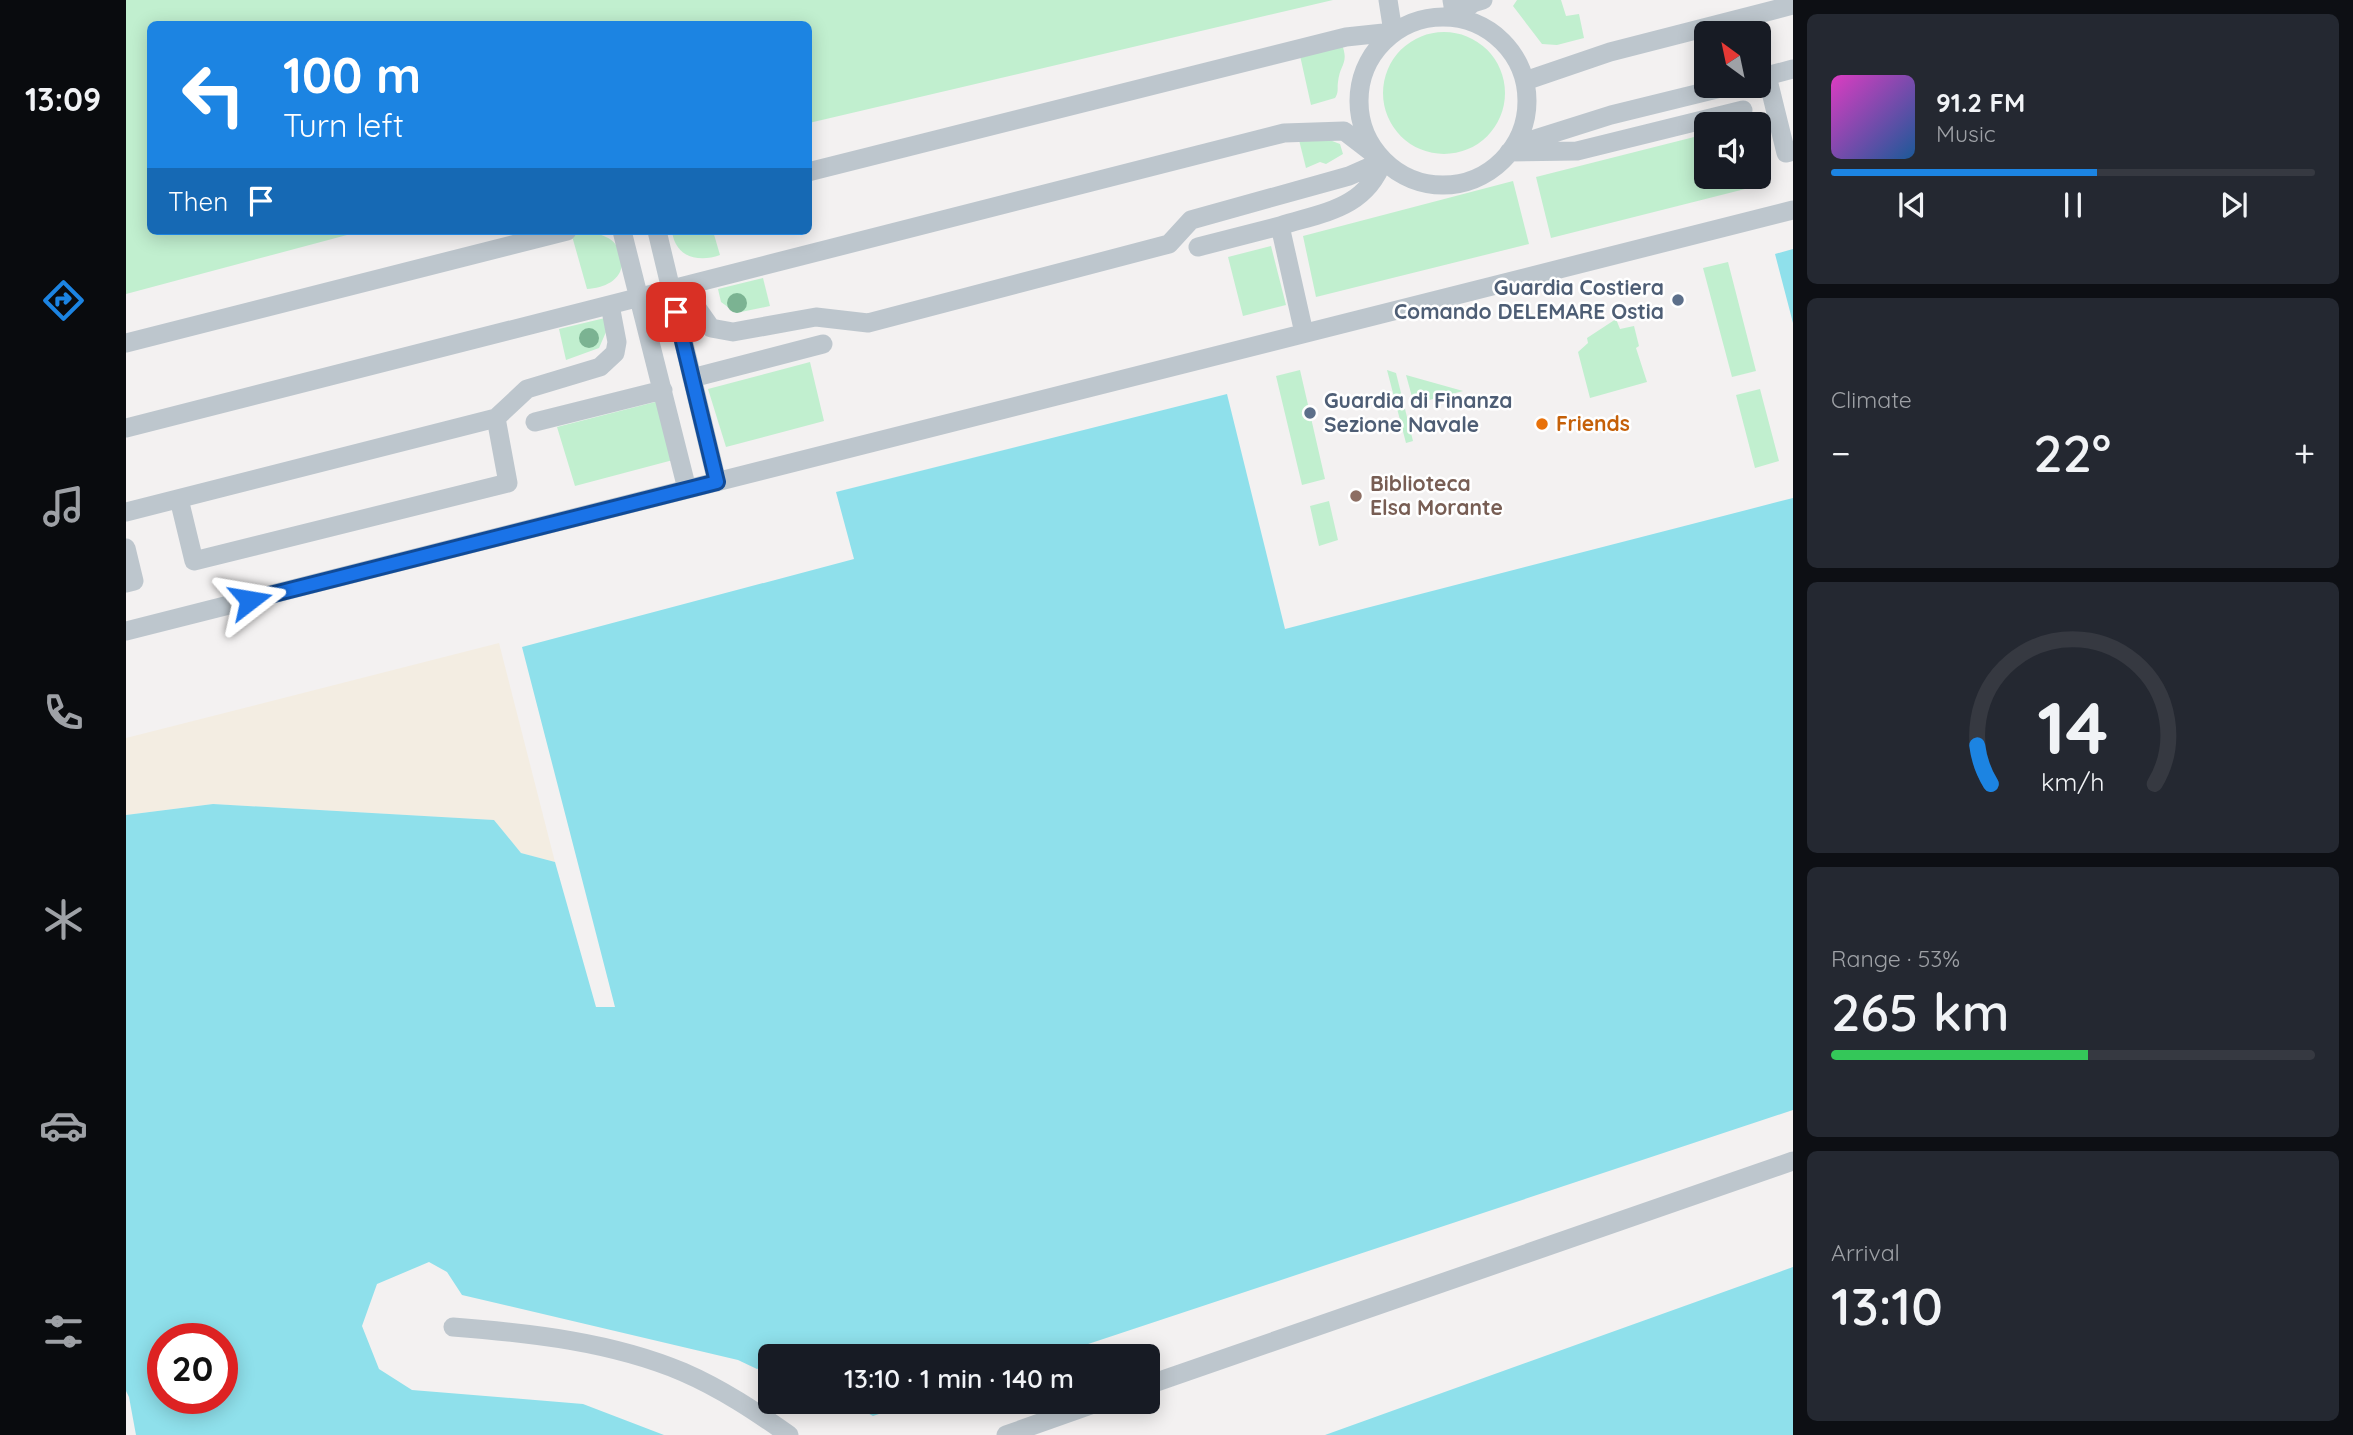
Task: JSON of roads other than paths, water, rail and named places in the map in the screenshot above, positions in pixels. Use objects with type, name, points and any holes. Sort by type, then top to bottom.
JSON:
[{"type":"lane","points":[[1388,0],[1393,32]]},
{"type":"lane","points":[[1383,161],[1366,137],[1358,109],[1361,80],[1372,53],[1393,32],[1412,22],[1483,0]]},
{"type":"lane","points":[[1525,81],[1610,52],[1793,5]]},
{"type":"lane","points":[[126,428],[1284,133],[1344,131],[1403,176],[1427,184],[1453,185],[1477,178],[1499,164],[1512,148],[1524,124],[1528,103],[1525,81],[1516,58],[1500,38],[1454,8]]},
{"type":"lane","points":[[812,171],[1346,37],[1393,32]]},
{"type":"lane","points":[[1771,75],[1793,69]]},
{"type":"lane","points":[[1512,148],[1611,116],[1694,95]]},
{"type":"lane","points":[[1769,98],[1786,153],[1793,151]]},
{"type":"lane","points":[[1512,148],[1577,151],[1743,110]]},
{"type":"lane","points":[[1198,247],[1338,208],[1362,195],[1377,176],[1383,161]]},
{"type":"lane","points":[[692,285],[697,308],[711,328],[733,332],[816,317],[868,323],[1169,244],[1191,220],[1349,176],[1383,161]]},
{"type":"lane","points":[[126,631],[1793,210]]},
{"type":"lane","points":[[1280,226],[1304,333]]},
{"type":"lane","points":[[126,343],[551,235]]},
{"type":"lane","points":[[623,235],[687,489]]},
{"type":"lane","points":[[658,235],[717,482]]},
{"type":"lane","points":[[126,512],[496,418],[527,388],[600,367],[615,353],[617,342],[610,305]]},
{"type":"lane","points":[[692,378],[823,344]]},
{"type":"lane","points":[[535,422],[663,390]]},
{"type":"lane","points":[[179,499],[194,561],[508,483],[496,418]]},
{"type":"lane","points":[[126,548],[134,581],[126,583]]},
{"type":"lane","points":[[1160,1381],[1793,1161]]},
{"type":"lane","points":[[453,1327],[526,1333],[600,1347],[681,1371],[748,1405],[789,1435]]},
{"type":"lane","points":[[1006,1435],[1066,1414]]},
{"type":"water","points":[[1793,249],[1793,323],[1775,254]]},
{"type":"water","points":[[1227,394],[1285,629],[1793,498],[1793,1110],[1088,1344],[758,1344],[757,1369],[738,1360],[462,1295],[447,1272],[429,1262],[377,1284],[362,1326],[379,1369],[412,1390],[583,1404],[664,1435],[136,1435],[126,1391],[126,815],[213,804],[494,820],[521,853],[555,862],[596,1007],[615,1007],[522,647],[854,559],[836,492]]},
{"type":"water","points":[[1793,1267],[1793,1435],[1325,1435]]},
{"type":"place","name":"Guardia Costiera Comando DELEMARE Ostia","points":[[1678,300]]},
{"type":"place","name":"Guardia di Finanza Sezione Navale","points":[[1310,413]]},
{"type":"place","name":"Friends","points":[[1542,424]]},
{"type":"place","name":"Biblioteca Elsa Morante","points":[[1356,496]]}]
